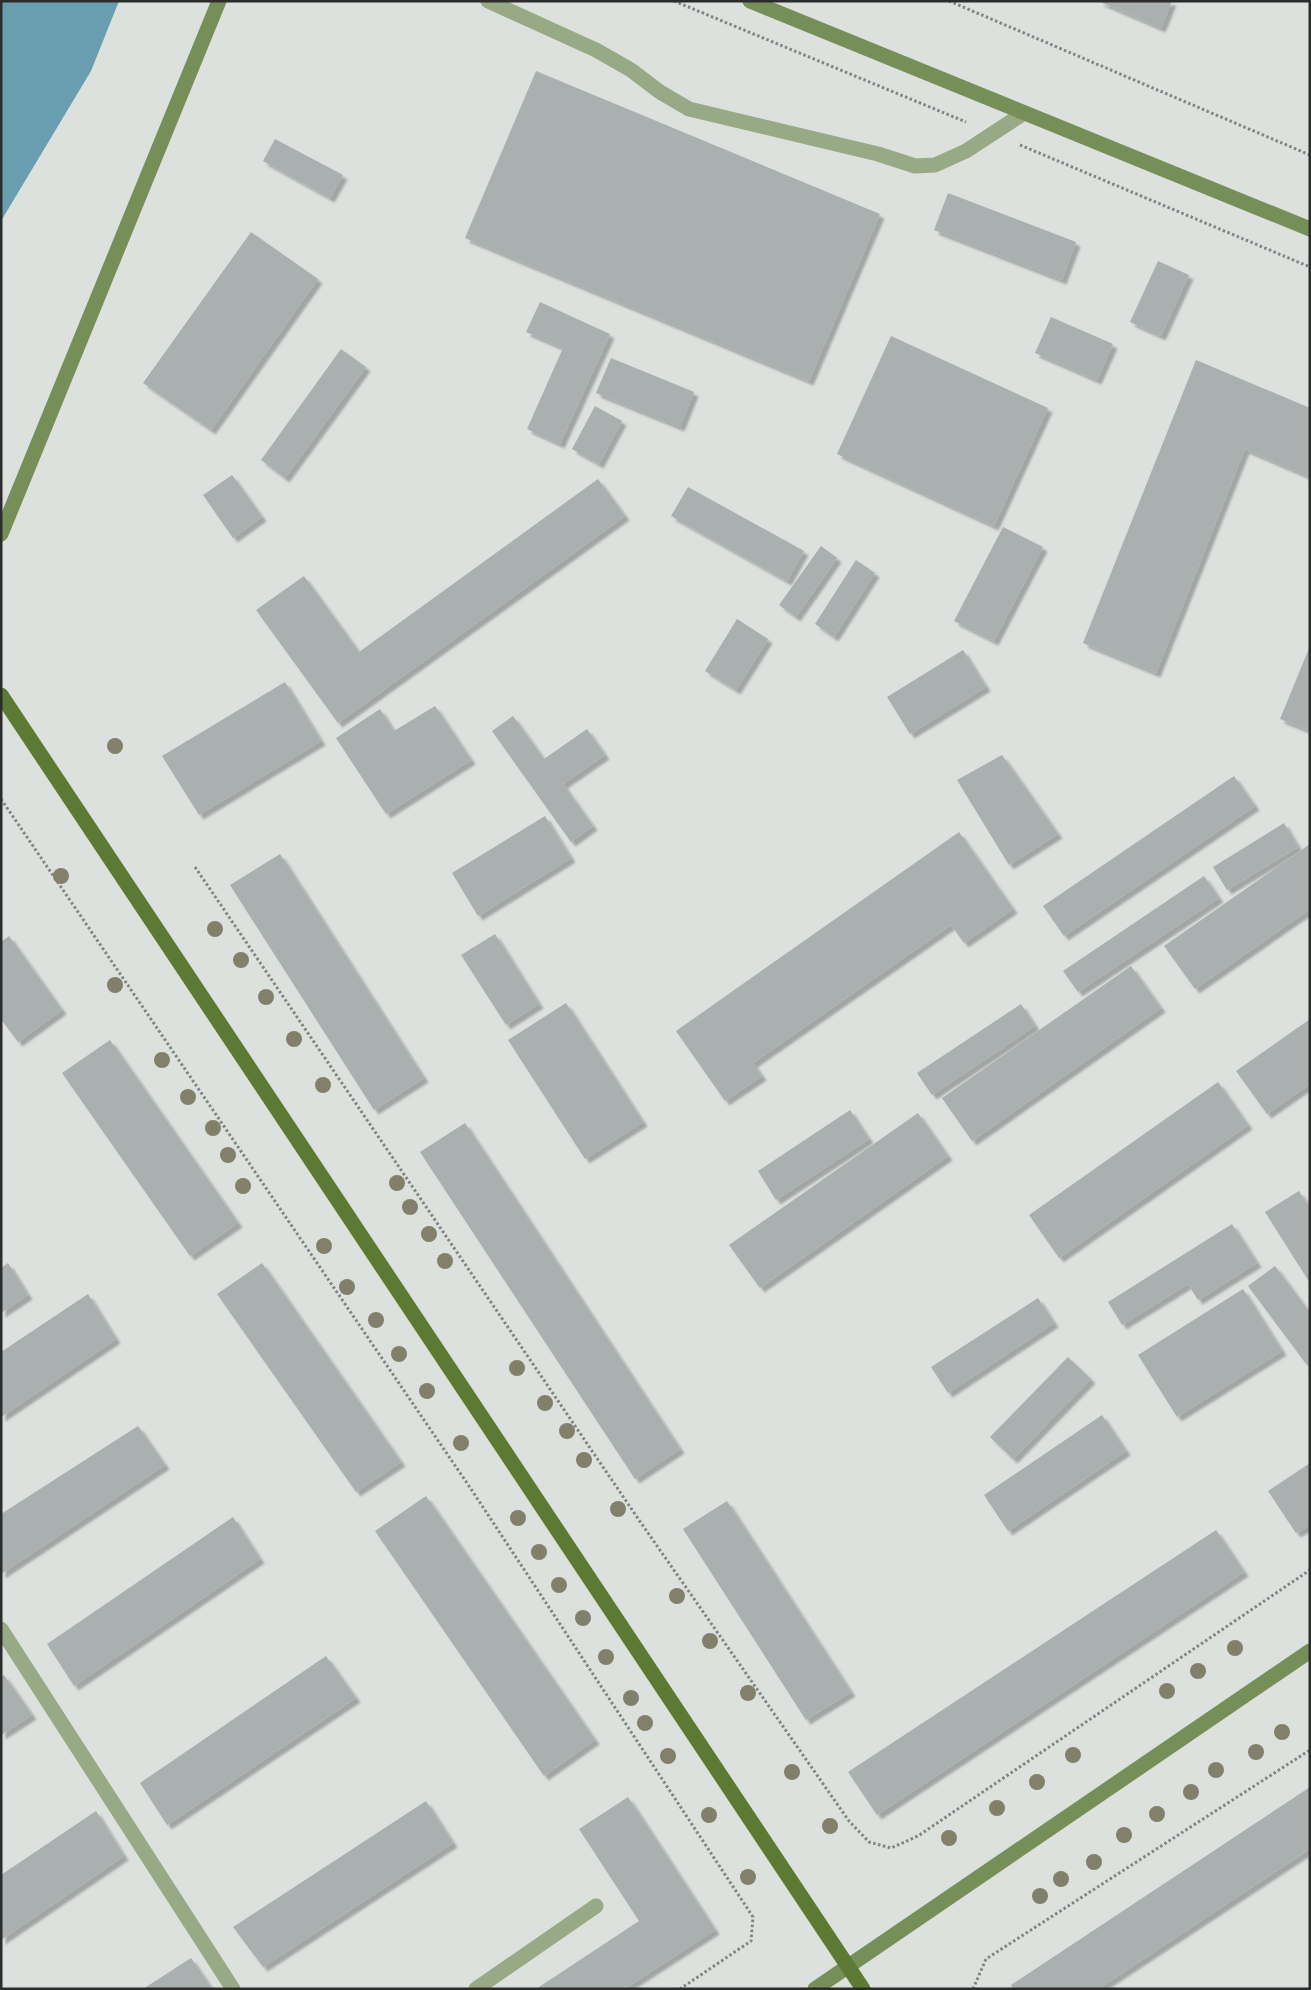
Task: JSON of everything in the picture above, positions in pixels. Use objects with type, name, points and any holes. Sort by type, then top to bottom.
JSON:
[{"type":"main road","points":[[1,534],[219,1]]},
{"type":"main road","points":[[750,1],[1310,229]]},
{"type":"main road","points":[[1,695],[864,1989]]},
{"type":"main road","points":[[816,1989],[1310,1651]]},
{"type":"street","points":[[488,1],[596,50],[631,70],[660,92],[689,109],[878,154],[915,166],[935,166],[966,151],[1024,113]]},
{"type":"street","points":[[1,1629],[233,1989]]},
{"type":"street","points":[[476,1989],[596,1906]]},
{"type":"path","points":[[949,1],[1310,155]]},
{"type":"path","points":[[1,799],[465,1480],[752,1917],[751,1940],[680,1989]]},
{"type":"path","points":[[195,867],[639,1520],[849,1821],[869,1842],[891,1848],[918,1836],[1310,1570]]},
{"type":"path","points":[[973,1989],[986,1959],[1310,1750]]},
{"type":"water","points":[[1,1],[119,1],[91,71],[1,221]]},
{"type":"building","points":[[1098,1],[1172,1],[1161,28]]},
{"type":"building","points":[[536,71],[880,214],[809,381],[465,238]]},
{"type":"building","points":[[275,139],[343,175],[330,198],[263,161]]},
{"type":"building","points":[[948,193],[1076,242],[1062,280],[934,230]]},
{"type":"building","points":[[251,232],[318,279],[211,430],[143,383]]},
{"type":"building","points":[[1158,261],[1189,275],[1161,336],[1130,322]]},
{"type":"building","points":[[540,302],[610,334],[560,444],[527,429],[563,348],[526,332]]},
{"type":"building","points":[[1051,317],[1113,344],[1097,380],[1035,353]]},
{"type":"building","points":[[891,336],[1048,408],[994,526],[837,454]]},
{"type":"building","points":[[341,349],[366,367],[285,478],[261,460]]},
{"type":"building","points":[[611,358],[694,392],[680,427],[596,393]]},
{"type":"building","points":[[1196,360],[1310,408],[1310,477],[1245,449],[1156,673],[1083,643]]},
{"type":"building","points":[[595,406],[622,421],[599,464],[572,449]]},
{"type":"building","points":[[232,475],[262,517],[233,538],[203,495]]},
{"type":"building","points":[[598,479],[625,516],[338,723],[256,610],[304,576],[359,652]]},
{"type":"building","points":[[688,487],[804,551],[787,581],[671,516]]},
{"type":"building","points":[[1003,527],[1043,547],[994,641],[954,621]]},
{"type":"building","points":[[821,546],[837,558],[796,617],[779,605]]},
{"type":"building","points":[[856,560],[875,573],[834,637],[815,624]]},
{"type":"building","points":[[737,619],[768,639],[736,690],[705,671]]},
{"type":"building","points":[[1310,646],[1310,731],[1280,719]]},
{"type":"building","points":[[963,650],[986,687],[910,734],[887,697]]},
{"type":"building","points":[[285,682],[321,741],[199,815],[162,756]]},
{"type":"building","points":[[435,706],[471,760],[386,814],[336,738],[380,709],[394,731]]},
{"type":"building","points":[[513,716],[544,759],[587,729],[605,755],[563,784],[593,826],[571,842],[492,731]]},
{"type":"building","points":[[1002,755],[1058,834],[1009,865],[957,780]]},
{"type":"building","points":[[1234,776],[1255,806],[1064,936],[1043,906]]},
{"type":"building","points":[[545,816],[571,858],[478,916],[452,873]]},
{"type":"building","points":[[1284,823],[1298,847],[1227,890],[1213,867]]},
{"type":"building","points":[[959,832],[1013,909],[964,943],[951,925],[753,1063],[762,1076],[725,1101],[676,1031]]},
{"type":"building","points":[[1310,844],[1310,909],[1195,989],[1164,946]]},
{"type":"building","points":[[280,854],[424,1078],[374,1110],[230,885]]},
{"type":"building","points":[[1204,876],[1219,898],[1078,992],[1063,971]]},
{"type":"building","points":[[495,934],[539,1004],[506,1025],[461,955]]},
{"type":"building","points":[[9,936],[62,1010],[18,1042],[1,1019],[1,942]]},
{"type":"building","points":[[1131,966],[1161,1008],[972,1141],[942,1098]]},
{"type":"building","points":[[566,1003],[643,1122],[585,1159],[508,1040]]},
{"type":"building","points":[[1021,1004],[1035,1026],[932,1095],[917,1073]]},
{"type":"building","points":[[1310,1019],[1310,1084],[1267,1114],[1236,1071]]},
{"type":"building","points":[[110,1040],[238,1223],[190,1256],[62,1073]]},
{"type":"building","points":[[1218,1082],[1248,1125],[1059,1258],[1029,1215]]},
{"type":"building","points":[[850,1110],[869,1139],[776,1200],[758,1171]]},
{"type":"building","points":[[918,1113],[948,1156],[760,1288],[729,1245]]},
{"type":"building","points":[[465,1123],[680,1449],[635,1479],[420,1152]]},
{"type":"building","points":[[1299,1191],[1310,1209],[1310,1283],[1265,1212]]},
{"type":"building","points":[[1232,1224],[1257,1263],[1198,1300],[1188,1284],[1122,1325],[1108,1302]]},
{"type":"building","points":[[8,1263],[28,1295],[1,1313],[1,1268]]},
{"type":"building","points":[[262,1263],[401,1462],[356,1492],[217,1294]]},
{"type":"building","points":[[1275,1266],[1310,1313],[1310,1364],[1307,1365],[1248,1286]]},
{"type":"building","points":[[1243,1289],[1282,1351],[1177,1417],[1138,1355]]},
{"type":"building","points":[[88,1294],[116,1339],[1,1417],[1,1352]]},
{"type":"building","points":[[1038,1298],[1054,1323],[948,1393],[931,1367]]},
{"type":"building","points":[[1068,1357],[1091,1379],[1013,1459],[990,1437]]},
{"type":"building","points":[[1102,1415],[1126,1451],[1008,1531],[984,1495]]},
{"type":"building","points":[[138,1426],[165,1465],[1,1574],[1,1514]]},
{"type":"building","points":[[1310,1463],[1310,1525],[1296,1533],[1268,1491]]},
{"type":"building","points":[[426,1496],[595,1740],[544,1776],[375,1531]]},
{"type":"building","points":[[727,1501],[851,1692],[806,1720],[683,1529]]},
{"type":"building","points":[[233,1517],[260,1559],[74,1686],[47,1644]]},
{"type":"building","points":[[1216,1530],[1244,1572],[877,1815],[848,1772]]},
{"type":"building","points":[[326,1656],[356,1698],[167,1825],[140,1783]]},
{"type":"building","points":[[4,1675],[32,1715],[1,1735],[1,1677]]},
{"type":"building","points":[[1310,1787],[1310,1849],[1098,1989],[1013,1989],[1011,1985]]},
{"type":"building","points":[[628,1797],[715,1930],[624,1989],[536,1989],[639,1921],[579,1829]]},
{"type":"building","points":[[426,1801],[453,1843],[263,1967],[233,1927]]},
{"type":"building","points":[[96,1811],[124,1856],[1,1940],[1,1875]]},
{"type":"building","points":[[191,1958],[212,1989],[143,1989]]}]
